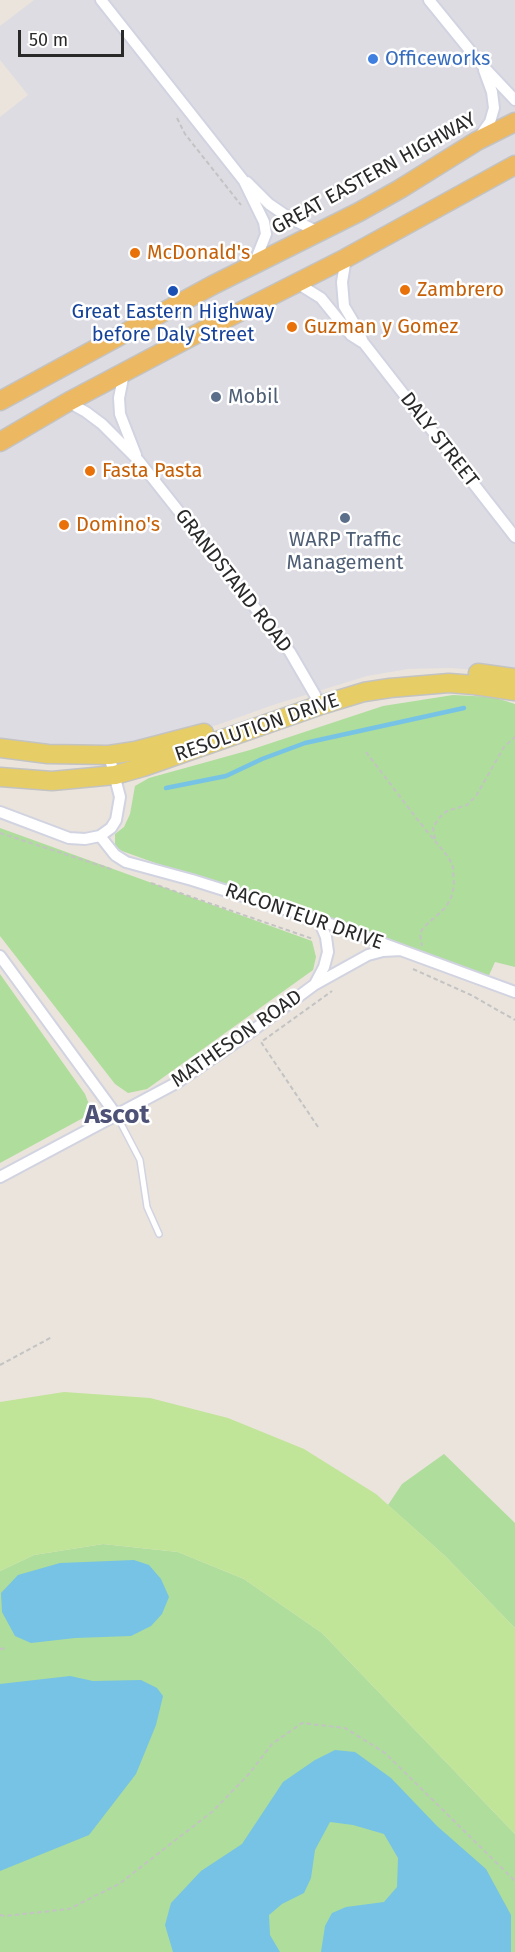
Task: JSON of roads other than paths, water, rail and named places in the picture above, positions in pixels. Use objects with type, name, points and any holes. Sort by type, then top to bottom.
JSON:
[{"type":"highway","name":"GREAT EASTERN HIGHWAY","points":[[0,401],[114,338],[400,189],[477,141],[515,122]]},
{"type":"highway","points":[[0,442],[68,402],[346,258],[515,165]]},
{"type":"main road","name":"RESOLUTION DRIVE","points":[[0,777],[52,781],[115,775],[143,767],[371,680],[422,673],[475,673],[515,678]]},
{"type":"main road","name":"RESOLUTION DRIVE","points":[[0,748],[57,755],[109,755],[185,739],[317,700],[390,687],[474,685],[515,692]]},
{"type":"street","points":[[101,0],[244,181],[264,222],[266,234],[254,264]]},
{"type":"street","points":[[429,0],[515,100]]},
{"type":"street","points":[[477,141],[490,122],[494,108],[492,92],[482,64]]},
{"type":"street","points":[[244,181],[252,185],[269,204],[291,219],[319,232]]},
{"type":"street","name":"DALY STREET","points":[[346,258],[342,282],[344,306],[363,342],[515,537]]},
{"type":"street","name":"DALY STREET","points":[[297,283],[321,297],[351,335],[363,342]]},
{"type":"street","name":"GRANDSTAND ROAD","points":[[124,372],[119,398],[120,414],[139,461]]},
{"type":"street","name":"GRANDSTAND ROAD","points":[[68,402],[102,424],[139,461],[291,652],[317,700]]},
{"type":"street","points":[[0,812],[69,838],[85,839],[100,836],[111,828],[119,808],[120,798],[109,755]]},
{"type":"street","name":"RACONTEUR DRIVE","points":[[100,836],[115,855],[126,862],[320,920],[515,992]]},
{"type":"street","name":"MATHESON ROAD","points":[[314,985],[324,967],[328,952],[320,920]]},
{"type":"street","name":"MATHESON ROAD","points":[[0,1177],[178,1082],[314,985],[368,955],[401,950]]},
{"type":"street","points":[[0,956],[117,1116]]},
{"type":"lane","points":[[117,1116],[140,1160],[147,1207],[159,1234]]},
{"type":"water","points":[[134,1560],[149,1565],[161,1579],[169,1597],[162,1614],[151,1626],[131,1636],[75,1638],[31,1643],[15,1636],[2,1612],[1,1593],[18,1575],[60,1563]]},
{"type":"water","points":[[70,1676],[93,1681],[141,1680],[157,1688],[163,1696],[156,1725],[136,1774],[89,1835],[0,1871],[0,1684]]},
{"type":"water","points":[[335,1750],[355,1752],[391,1778],[437,1826],[486,1869],[511,1915],[511,1952],[321,1952],[325,1926],[332,1913],[346,1907],[384,1902],[397,1887],[398,1858],[384,1834],[353,1825],[330,1822],[315,1850],[311,1878],[304,1893],[282,1904],[269,1915],[270,1935],[280,1952],[173,1952],[165,1925],[171,1903],[201,1871],[242,1844],[283,1782],[315,1760]]},
{"type":"waterway","points":[[166,788],[226,776],[262,759],[305,743],[464,708]]},
{"type":"place","name":"Officeworks","points":[[373,59]]},
{"type":"place","name":"McDonald's","points":[[135,253]]},
{"type":"place","name":"Zambrero","points":[[405,290]]},
{"type":"place","name":"Great Eastern Highway before Daly Street","points":[[173,291]]},
{"type":"place","name":"Guzman y Gomez","points":[[292,327]]},
{"type":"place","name":"Mobil","points":[[216,397]]},
{"type":"place","name":"Fasta Pasta","points":[[90,471]]},
{"type":"place","name":"WARP Traffic Management","points":[[345,518]]},
{"type":"place","name":"Domino's","points":[[64,525]]},
{"type":"district","name":"Ascot","points":[[117,1116]]}]
